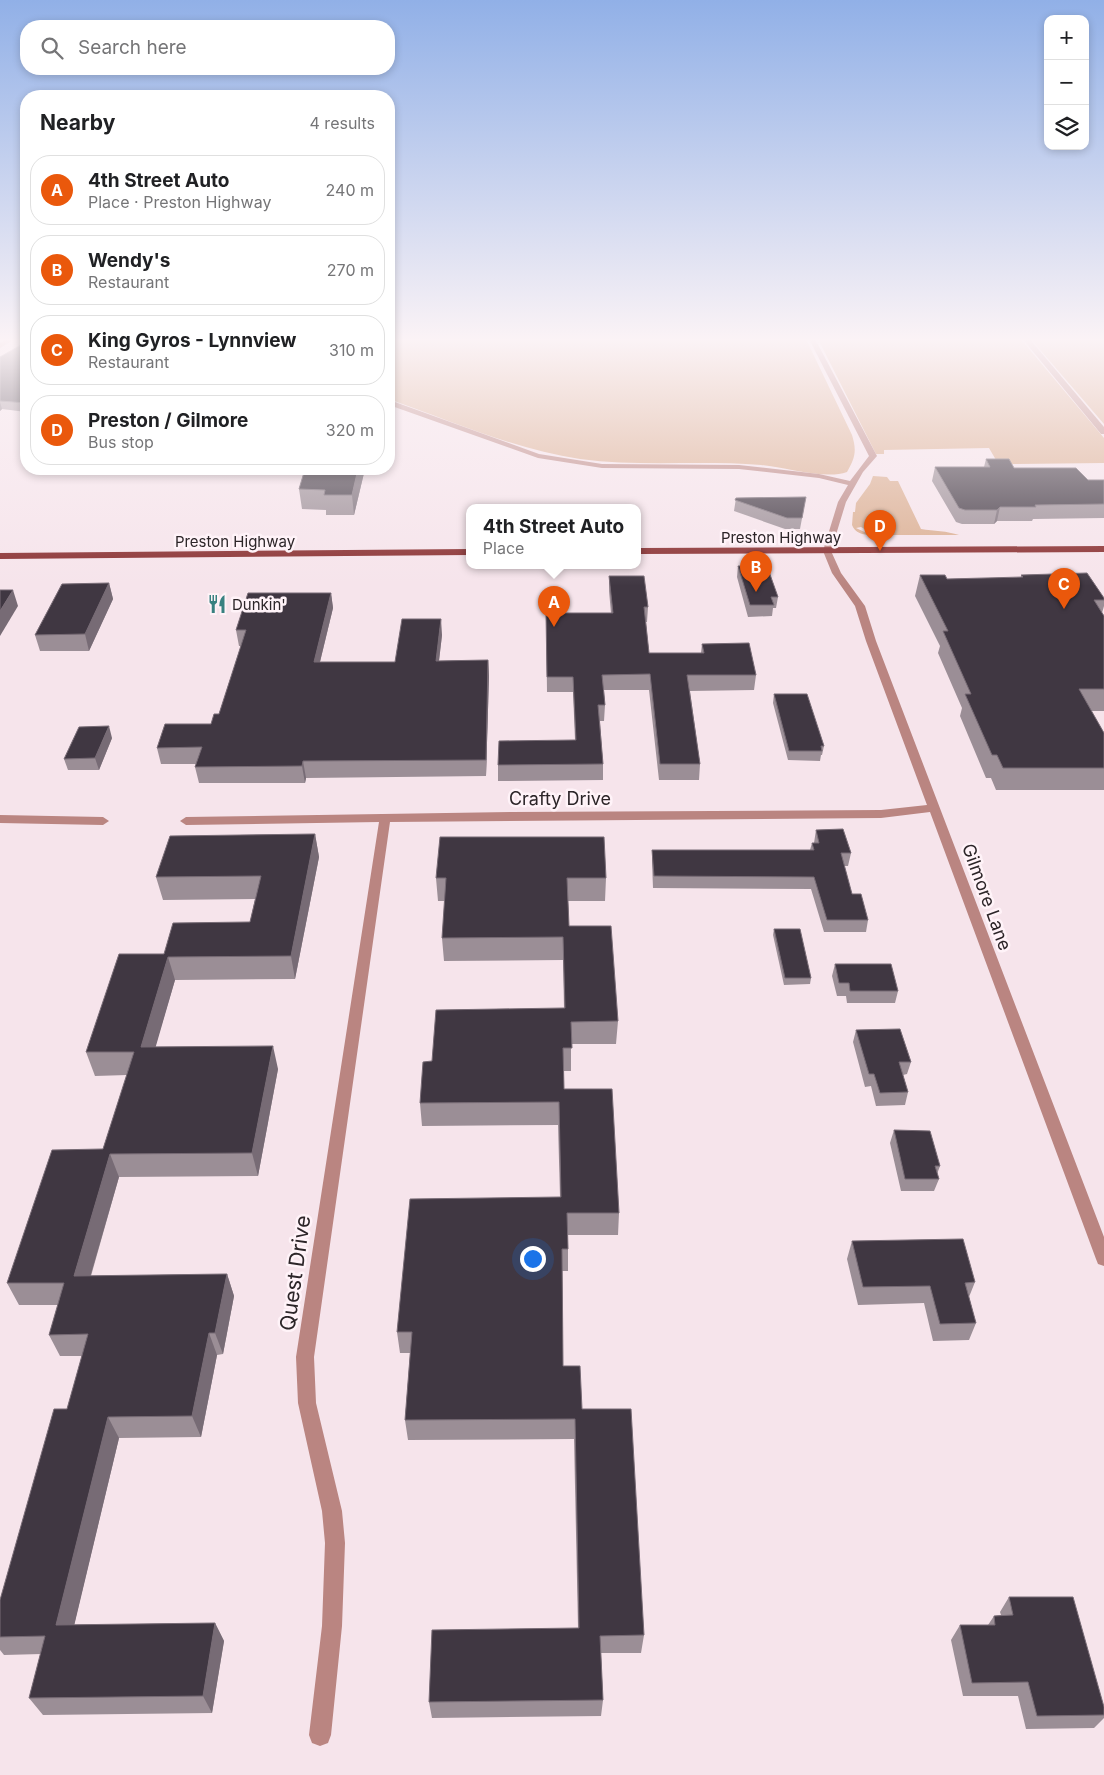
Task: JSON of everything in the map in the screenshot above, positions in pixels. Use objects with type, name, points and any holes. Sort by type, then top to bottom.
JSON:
[{"type":"main road","name":"Preston Highway","points":[[641,551],[1104,549]]},
{"type":"main road","name":"Preston Highway","points":[[0,556],[466,552]]},
{"type":"street","points":[[436,420],[538,456],[602,466],[739,467],[819,476],[852,484]]},
{"type":"street","points":[[827,551],[842,502],[852,484],[873,456],[854,420]]},
{"type":"street","points":[[1094,420],[1104,432]]},
{"type":"street","name":"Gilmore Lane","points":[[827,551],[838,573],[860,606],[868,633],[1104,1259]]},
{"type":"street","name":"Crafty Drive","points":[[186,821],[881,814],[935,808]]},
{"type":"street","name":"Quest Drive","points":[[320,1735],[332,1623],[335,1563],[332,1514],[307,1408],[304,1384],[305,1357],[385,818]]},
{"type":"street","points":[[0,819],[103,820]]},
{"type":"shaded area","points":[[447,420],[845,420],[852,435],[855,450],[852,463],[847,472],[828,475],[761,465],[625,463],[580,459],[531,448]]},
{"type":"shaded area","points":[[859,420],[1089,420],[1104,438],[1104,463],[1007,464],[1003,472],[989,448],[884,450],[884,454],[876,454]]},
{"type":"shaded area","points":[[873,476],[887,477],[890,481],[898,481],[921,529],[959,535],[875,535],[861,527],[856,528],[871,535],[857,532],[852,525],[853,512],[855,512],[856,503],[870,484]]},
{"type":"building","points":[[986,459],[1009,459],[1014,468],[1076,468],[1088,480],[1104,480],[1104,504],[1035,505],[1036,507],[1000,507],[997,510],[965,510],[959,508],[935,467],[990,467]]},
{"type":"building","points":[[303,475],[357,475],[352,495],[324,495],[325,490],[299,489]]},
{"type":"building","points":[[806,497],[802,518],[787,518],[735,500],[736,498]]},
{"type":"building","points":[[738,566],[767,566],[778,597],[771,597],[774,605],[750,605]]},
{"type":"building","points":[[1087,573],[1104,598],[1104,600],[1094,600],[1104,616],[1104,689],[1079,689],[1104,733],[1104,768],[1003,768],[997,755],[992,755],[965,694],[971,694],[943,631],[948,631],[920,575],[945,575],[947,579]]},
{"type":"building","points":[[609,576],[644,576],[648,607],[644,607],[649,653],[704,653],[702,644],[749,643],[756,675],[687,675],[700,764],[660,764],[650,674],[602,675],[605,705],[598,705],[603,764],[498,765],[499,741],[576,740],[573,677],[547,677],[546,613],[613,613]]},
{"type":"building","points":[[109,583],[85,634],[35,635],[62,584]]},
{"type":"building","points":[[0,590],[13,590],[0,611]]},
{"type":"building","points":[[248,593],[331,593],[314,662],[395,662],[402,619],[441,619],[436,661],[488,660],[486,760],[303,761],[302,766],[195,767],[202,747],[157,748],[165,724],[211,724],[214,714],[219,714],[246,630],[236,630]]},
{"type":"building","points":[[774,694],[807,694],[824,746],[821,746],[822,751],[789,751]]},
{"type":"building","points":[[109,726],[95,758],[64,759],[79,727]]},
{"type":"building","points":[[843,829],[851,853],[841,853],[852,894],[861,894],[868,920],[827,920],[814,877],[654,876],[652,850],[814,850],[812,843],[819,843],[816,830]]},
{"type":"building","points":[[315,834],[291,956],[168,957],[141,1047],[273,1046],[252,1153],[110,1154],[74,1276],[227,1274],[215,1333],[209,1333],[192,1416],[108,1417],[56,1625],[215,1623],[203,1696],[29,1698],[45,1636],[0,1637],[0,1600],[54,1409],[67,1409],[88,1334],[49,1335],[64,1283],[7,1283],[52,1150],[103,1149],[134,1052],[86,1052],[119,954],[164,954],[173,923],[250,922],[261,876],[156,877],[170,836]]},
{"type":"building","points":[[440,837],[604,837],[606,878],[567,878],[569,926],[611,926],[618,1021],[571,1022],[572,1048],[563,1048],[564,1089],[612,1089],[619,1213],[567,1213],[568,1249],[562,1249],[563,1366],[580,1366],[582,1409],[631,1409],[644,1635],[600,1636],[603,1700],[429,1702],[432,1630],[579,1628],[575,1419],[405,1420],[412,1332],[397,1332],[410,1199],[561,1197],[559,1102],[420,1103],[423,1062],[432,1061],[436,1010],[565,1008],[563,937],[442,938],[446,878],[436,878]]},
{"type":"building","points":[[774,929],[800,929],[811,978],[785,978]]},
{"type":"building","points":[[835,964],[891,964],[898,991],[850,991],[849,983],[839,983]]},
{"type":"building","points":[[900,1029],[911,1062],[899,1062],[908,1092],[880,1093],[874,1074],[869,1074],[856,1030]]},
{"type":"building","points":[[894,1130],[930,1131],[940,1166],[935,1166],[939,1179],[905,1179]]},
{"type":"building","points":[[963,1239],[975,1282],[965,1283],[976,1323],[940,1324],[930,1286],[863,1287],[852,1241]]},
{"type":"building","points":[[1009,1597],[1073,1597],[1104,1707],[1104,1715],[1037,1716],[1028,1682],[972,1683],[960,1625],[995,1625],[994,1616],[1013,1615]]},
{"type":"place","name":"Preston / Gilmore","points":[[880,551]]},
{"type":"place","name":"Wendy's","points":[[756,592]]},
{"type":"place","name":"Dunkin'","points":[[217,604]]},
{"type":"place","name":"King Gyros - Lynnview","points":[[1064,609]]},
{"type":"place","name":"4th Street Auto","points":[[554,627]]}]
